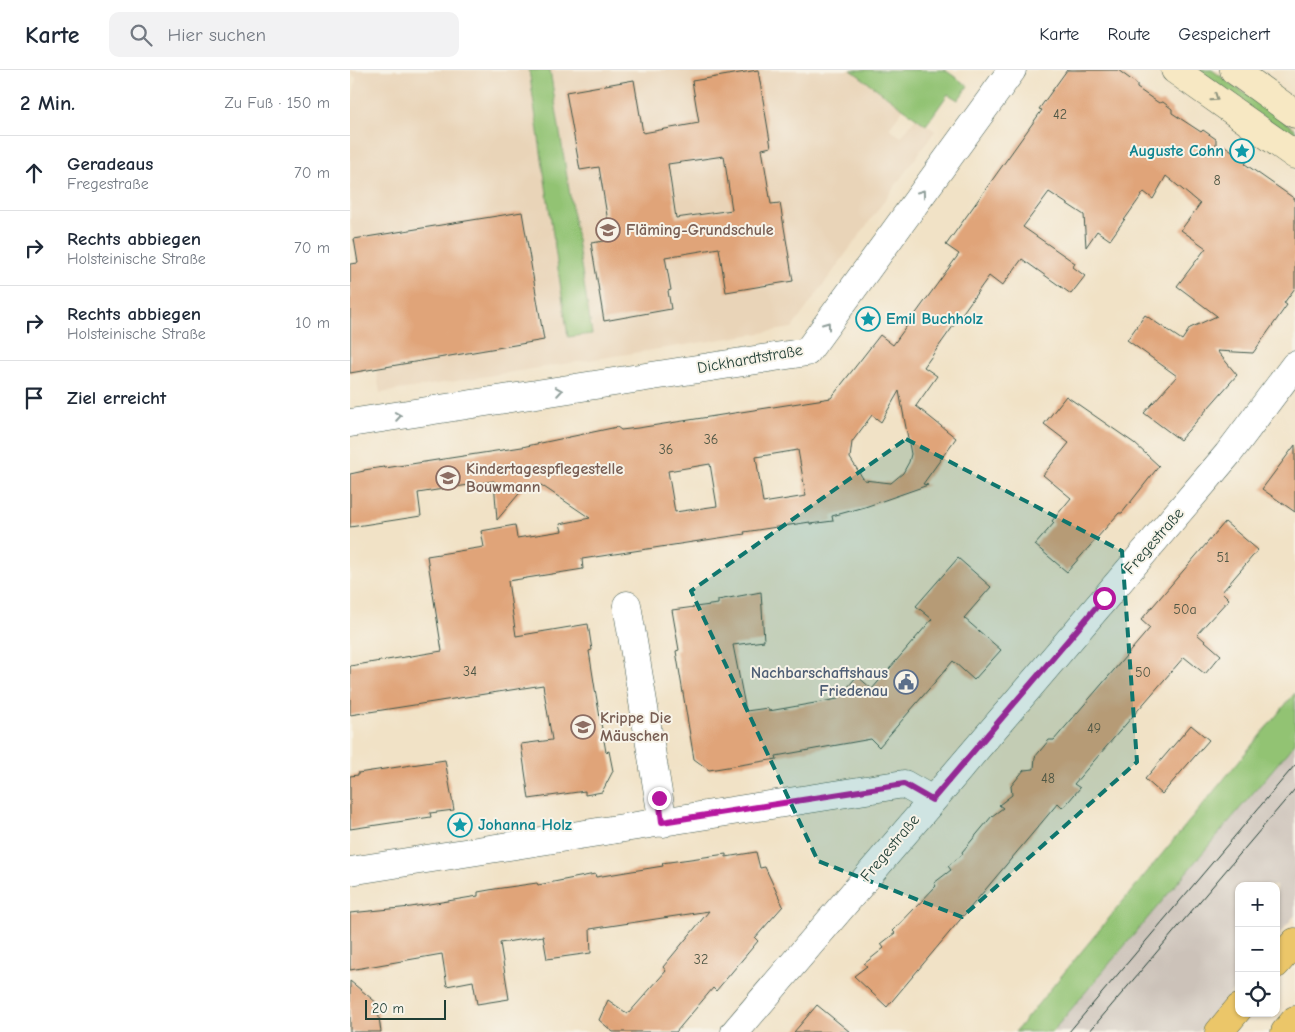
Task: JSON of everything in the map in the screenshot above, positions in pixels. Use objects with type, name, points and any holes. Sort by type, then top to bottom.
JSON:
[{"type":"highway","points":[[1280,959],[1295,942]]},
{"type":"highway","points":[[1219,1032],[1235,1013]]},
{"type":"highway","points":[[1286,1032],[1295,1020]]},
{"type":"main road","points":[[1176,70],[1295,155]]},
{"type":"main road","points":[[1234,70],[1295,114]]},
{"type":"street","name":"Dickhardtstraße","points":[[350,423],[807,352],[1012,70]]},
{"type":"street","name":"Fregestraße","points":[[736,1032],[1224,459],[1295,365]]},
{"type":"street","points":[[627,605],[662,822]]},
{"type":"street","points":[[350,871],[904,784],[932,800]]},
{"type":"highlighted area","points":[[906,439],[1122,551],[1137,762],[962,917],[818,861],[691,591]]},
{"type":"shaded area","name":"Fläming-Grundschule","points":[[350,70],[851,70],[904,108],[889,128],[901,137],[916,117],[935,131],[792,328],[380,393],[350,220],[350,117],[356,78],[350,73]]},
{"type":"shaded area","points":[[1295,743],[1295,915],[1280,933],[1280,882],[1235,882],[1235,988],[1198,1032],[1052,1032]]},
{"type":"green space","points":[[529,70],[550,70],[592,334],[568,337]]},
{"type":"green space","points":[[851,70],[945,70],[968,86],[958,100],[948,94],[926,125]]},
{"type":"green space","points":[[1196,70],[1212,70],[1295,129],[1295,140]]},
{"type":"green space","points":[[1295,693],[1295,743],[1052,1032],[1015,1032]]},
{"type":"building","points":[[758,70],[771,147],[762,149],[771,204],[780,203],[793,281],[726,292],[719,248],[665,257],[671,290],[668,291],[671,309],[604,321],[591,243],[611,240],[599,167],[580,170],[566,92],[634,80],[643,133],[699,123],[692,81]],"holes":[[[724,156],[732,210],[676,218],[668,164]]]},
{"type":"building","points":[[1067,70],[1118,70],[1137,84],[1137,88],[1159,103],[1163,102],[1172,109],[1172,113],[1201,132],[1203,130],[1216,139],[1216,147],[1225,146],[1247,161],[1245,164],[1295,199],[1295,288],[1284,303],[1287,305],[1253,353],[1217,351],[1237,375],[1180,440],[1144,413],[1177,376],[1127,340],[1145,315],[1182,340],[1190,328],[1217,316],[1177,286],[1206,248],[1181,230],[1200,204],[1166,176],[1153,199],[1144,192],[1110,240],[1097,231],[1086,247],[1084,215],[1049,192],[1023,227],[1075,263],[1073,267],[1085,276],[1071,294],[1022,259],[1002,286],[989,276],[924,367],[937,376],[916,406],[956,438],[923,484],[928,485],[865,507],[832,516],[833,521],[810,524],[810,522],[582,559],[583,569],[508,581],[516,636],[588,624],[592,650],[589,651],[595,689],[606,752],[609,751],[613,771],[602,792],[585,795],[585,791],[529,799],[521,744],[552,740],[543,685],[350,715],[350,666],[442,651],[427,556],[484,547],[481,531],[515,525],[517,538],[562,531],[560,524],[590,518],[541,485],[523,489],[497,520],[494,481],[418,493],[421,516],[350,527],[350,474],[364,470],[522,447],[617,427],[621,430],[638,428],[831,398],[880,335],[893,345],[959,254],[946,245],[1042,110],[1039,109]],"holes":[[[899,391],[911,454],[909,462],[903,473],[891,483],[864,480],[850,458],[852,442],[872,415],[881,422]],[[798,450],[806,496],[763,503],[756,457]],[[710,464],[717,506],[675,512],[668,471]]]},
{"type":"building","points":[[522,212],[544,340],[350,373],[350,264],[358,263],[354,239]]},
{"type":"building","points":[[1066,396],[1134,443],[1159,466],[1122,513],[1119,513],[1067,572],[1035,545],[1054,523],[1052,521],[1071,498],[1043,475],[1069,443],[1044,424]]},
{"type":"building","points":[[1295,445],[1295,512],[1262,489]]},
{"type":"building","points":[[1225,522],[1258,550],[1222,592],[1229,599],[1197,634],[1221,655],[1205,674],[1184,657],[1074,784],[1080,788],[1063,808],[1058,803],[887,1007],[854,976],[867,966],[864,964],[884,948],[881,944],[895,933],[893,931],[936,886],[934,883],[951,870],[948,866],[963,854],[962,852],[992,816],[1003,808],[999,805],[1012,795],[1011,786],[1024,770],[1034,769],[1035,757],[1049,740],[1054,740],[1150,628],[1141,620]]},
{"type":"building","points":[[958,558],[991,587],[964,618],[1001,650],[974,680],[953,661],[879,747],[871,739],[776,756],[777,759],[709,770],[694,759],[676,651],[679,650],[672,610],[718,604],[718,600],[761,592],[764,641],[733,645],[746,711],[768,708],[769,711],[838,699],[857,676],[872,689],[932,619],[916,606]]},
{"type":"building","points":[[1191,725],[1209,740],[1162,794],[1145,779]]},
{"type":"building","points":[[445,760],[454,810],[430,813],[431,817],[350,829],[350,776],[358,775],[358,773]]},
{"type":"building","points":[[756,852],[760,868],[765,867],[783,906],[755,938],[758,941],[716,991],[713,988],[676,1032],[613,1032],[599,1020],[608,1000],[628,1014],[666,971],[663,967],[709,911],[590,929],[591,953],[547,959],[543,936],[500,943],[509,999],[477,1004],[473,981],[447,986],[442,954],[350,970],[350,913],[411,907],[478,896],[478,892],[495,889],[537,883],[538,885],[595,874],[596,877],[663,866],[662,863],[726,854],[726,857]]},
{"type":"building","points":[[350,981],[377,1003],[381,1032],[350,1032]]},
{"type":"building","points":[[817,1005],[850,1032],[794,1032]]},
{"type":"tram line","points":[[1069,1032],[1295,765]]},
{"type":"tram line","points":[[1089,1032],[1295,789]]},
{"type":"place","name":"Auguste Cohn","points":[[1242,151]]},
{"type":"place","name":"Fläming-Grundschule","points":[[608,230]]},
{"type":"place","name":"Emil Buchholz","points":[[868,319]]},
{"type":"place","name":"Kindertagespflegestelle Bouwmann","points":[[448,478]]},
{"type":"place","name":"Nachbarschaftshaus Friedenau","points":[[906,682]]},
{"type":"place","name":"Krippe Die Mäuschen","points":[[583,727]]},
{"type":"place","name":"Johanna Holz","points":[[460,825]]},
{"type":"route","points":[[659,798],[662,822],[904,784],[932,800],[1104,598]]}]
